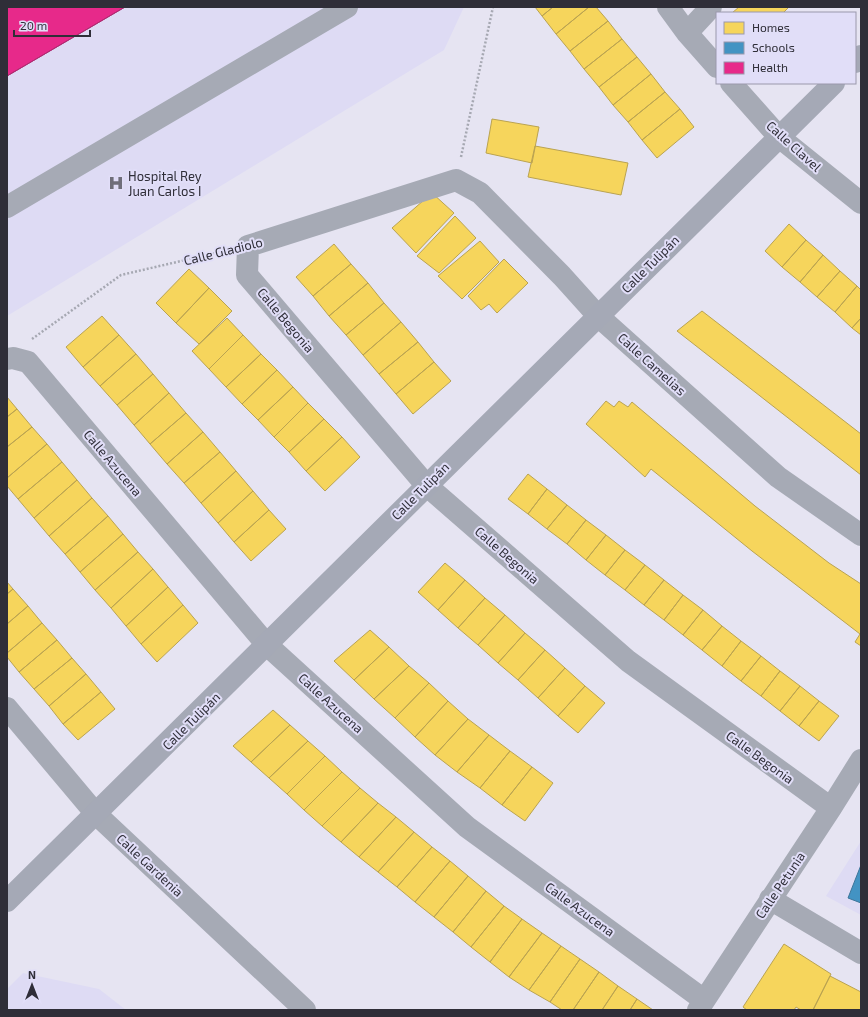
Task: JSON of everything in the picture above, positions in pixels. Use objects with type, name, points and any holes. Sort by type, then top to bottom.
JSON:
[{"type":"street","points":[[7,207],[347,7]]},
{"type":"street","points":[[668,7],[687,33],[716,66]]},
{"type":"street","points":[[687,33],[711,7]]},
{"type":"street","name":"Calle Clavel","points":[[733,84],[779,137],[861,203]]},
{"type":"street","name":"Calle Tulipán","points":[[7,901],[833,84]]},
{"type":"street","name":"Calle Gladiolo","points":[[248,246],[456,180]]},
{"type":"street","name":"Calle Camelias","points":[[456,180],[480,193],[562,276],[598,316],[778,477],[861,535]]},
{"type":"street","name":"Calle Begonia","points":[[248,246],[247,274],[426,485],[628,661],[832,808]]},
{"type":"street","name":"Calle Azucena","points":[[7,359],[13,358],[28,362],[267,645],[467,826],[701,1005]]},
{"type":"street","name":"Calle Gardenia","points":[[7,708],[96,814],[305,1010]]},
{"type":"street","name":"Calle Petunia","points":[[701,1005],[770,899],[832,808],[861,760]]},
{"type":"street","points":[[770,899],[861,953]]},
{"type":"path","points":[[456,180],[493,7]]},
{"type":"path","name":"Calle Gladiolo","points":[[26,343],[122,275],[248,246]]},
{"type":"shaded area","name":"Hospital Rey Juan Carlos I","points":[[7,7],[464,7],[444,50],[7,316]]},
{"type":"shaded area","points":[[861,841],[861,915],[826,896]]},
{"type":"shaded area","points":[[23,973],[99,989],[126,1010],[7,1010],[7,989]]},
{"type":"building: Homes","points":[[535,7],[553,7],[542,16]]},
{"type":"building: Homes","points":[[553,7],[589,7],[556,34],[542,16]]},
{"type":"building: Homes","points":[[589,7],[596,7],[608,21],[570,51],[556,34]]},
{"type":"building: Homes","points":[[739,7],[789,7],[784,12],[733,12]]},
{"type":"building: Homes","points":[[608,21],[622,39],[584,69],[570,51]]},
{"type":"building: Homes","points":[[622,39],[637,57],[599,87],[584,69]]},
{"type":"building: Homes","points":[[637,57],[651,74],[613,105],[599,87]]},
{"type":"building: Homes","points":[[651,74],[665,92],[628,122],[613,105]]},
{"type":"building: Homes","points":[[665,92],[680,109],[642,140],[628,122]]},
{"type":"building: Homes","points":[[680,109],[694,127],[657,158],[642,140]]},
{"type":"building: Homes","points":[[492,119],[539,127],[532,163],[486,153]]},
{"type":"building: Homes","points":[[535,146],[628,163],[621,195],[528,177]]},
{"type":"building: Homes","points":[[432,193],[454,213],[416,253],[392,228]]},
{"type":"building: Homes","points":[[455,216],[476,238],[439,273],[417,256]]},
{"type":"building: Homes","points":[[789,224],[806,240],[782,267],[765,251]]},
{"type":"building: Homes","points":[[806,240],[823,255],[800,282],[782,267]]},
{"type":"building: Homes","points":[[480,241],[499,262],[462,299],[438,276]]},
{"type":"building: Homes","points":[[334,244],[351,264],[313,296],[296,277]]},
{"type":"building: Homes","points":[[823,255],[840,271],[817,297],[800,282]]},
{"type":"building: Homes","points":[[504,259],[528,283],[497,313],[489,304],[481,310],[468,296]]},
{"type":"building: Homes","points":[[351,264],[368,283],[329,316],[313,296]]},
{"type":"building: Homes","points":[[189,269],[209,288],[176,323],[156,303]]},
{"type":"building: Homes","points":[[840,271],[857,286],[835,312],[817,297]]},
{"type":"building: Homes","points":[[368,283],[384,303],[346,335],[329,316]]},
{"type":"building: Homes","points":[[857,286],[861,290],[861,318],[852,328],[835,312]]},
{"type":"building: Homes","points":[[209,288],[232,311],[199,344],[176,323]]},
{"type":"building: Homes","points":[[384,303],[401,322],[363,355],[346,335]]},
{"type":"building: Homes","points":[[702,311],[861,434],[861,475],[677,331]]},
{"type":"building: Homes","points":[[102,316],[119,335],[83,367],[66,347]]},
{"type":"building: Homes","points":[[227,318],[243,335],[209,369],[192,351]]},
{"type":"building: Homes","points":[[861,318],[861,335],[852,328]]},
{"type":"building: Homes","points":[[401,322],[418,342],[379,374],[363,355]]},
{"type":"building: Homes","points":[[119,335],[136,354],[100,386],[83,367]]},
{"type":"building: Homes","points":[[243,335],[261,354],[226,387],[209,369]]},
{"type":"building: Homes","points":[[418,342],[434,362],[396,394],[379,374]]},
{"type":"building: Homes","points":[[136,354],[153,374],[117,405],[100,386]]},
{"type":"building: Homes","points":[[261,354],[277,370],[242,404],[226,387]]},
{"type":"building: Homes","points":[[434,362],[451,381],[413,414],[396,394]]},
{"type":"building: Homes","points":[[277,370],[293,387],[258,420],[242,404]]},
{"type":"building: Homes","points":[[153,374],[169,393],[134,425],[117,405]]},
{"type":"building: Homes","points":[[293,387],[308,403],[274,437],[258,420]]},
{"type":"building: Homes","points":[[169,393],[186,413],[150,444],[134,425]]},
{"type":"building: Homes","points":[[7,397],[17,409],[7,417]]},
{"type":"building: Homes","points":[[606,401],[614,407],[619,401],[628,407],[632,402],[755,506],[829,563],[861,584],[861,646],[855,642],[860,634],[752,551],[651,469],[645,477],[586,424]]},
{"type":"building: Homes","points":[[308,403],[324,419],[289,452],[274,437]]},
{"type":"building: Homes","points":[[17,409],[32,427],[7,447],[7,417]]},
{"type":"building: Homes","points":[[186,413],[203,432],[167,464],[150,444]]},
{"type":"building: Homes","points":[[324,419],[342,437],[306,471],[289,452]]},
{"type":"building: Homes","points":[[32,427],[47,444],[7,478],[7,447]]},
{"type":"building: Homes","points":[[203,432],[220,452],[184,483],[167,464]]},
{"type":"building: Homes","points":[[342,437],[360,457],[325,491],[306,471]]},
{"type":"building: Homes","points":[[47,444],[62,462],[18,499],[7,486],[7,478]]},
{"type":"building: Homes","points":[[220,452],[236,471],[201,503],[184,483]]},
{"type":"building: Homes","points":[[62,462],[77,480],[34,518],[18,499]]},
{"type":"building: Homes","points":[[236,471],[253,491],[218,523],[201,503]]},
{"type":"building: Homes","points":[[528,474],[547,489],[528,514],[508,499]]},
{"type":"building: Homes","points":[[77,480],[92,498],[49,536],[34,518]]},
{"type":"building: Homes","points":[[547,489],[567,505],[547,529],[528,514]]},
{"type":"building: Homes","points":[[253,491],[269,510],[234,542],[218,523]]},
{"type":"building: Homes","points":[[92,498],[108,516],[65,554],[49,536]]},
{"type":"building: Homes","points":[[567,505],[586,520],[567,544],[547,529]]},
{"type":"building: Homes","points":[[269,510],[286,529],[251,561],[234,542]]},
{"type":"building: Homes","points":[[108,516],[123,534],[80,572],[65,554]]},
{"type":"building: Homes","points":[[586,520],[606,535],[586,560],[567,544]]},
{"type":"building: Homes","points":[[123,534],[138,552],[95,590],[80,572]]},
{"type":"building: Homes","points":[[606,535],[625,550],[605,575],[586,560]]},
{"type":"building: Homes","points":[[625,550],[645,565],[625,590],[605,575]]},
{"type":"building: Homes","points":[[138,552],[153,569],[111,608],[95,590]]},
{"type":"building: Homes","points":[[445,563],[465,580],[438,610],[418,592]]},
{"type":"building: Homes","points":[[645,565],[664,580],[644,605],[625,590]]},
{"type":"building: Homes","points":[[153,569],[168,587],[126,626],[111,608]]},
{"type":"building: Homes","points":[[465,580],[485,598],[458,628],[438,610]]},
{"type":"building: Homes","points":[[664,580],[683,595],[664,620],[644,605]]},
{"type":"building: Homes","points":[[7,582],[13,589],[7,594]]},
{"type":"building: Homes","points":[[168,587],[183,605],[141,644],[126,626]]},
{"type":"building: Homes","points":[[13,589],[28,606],[7,624],[7,594]]},
{"type":"building: Homes","points":[[683,595],[703,610],[683,635],[664,620]]},
{"type":"building: Homes","points":[[485,598],[505,615],[478,645],[458,628]]},
{"type":"building: Homes","points":[[183,605],[198,623],[157,662],[141,644]]},
{"type":"building: Homes","points":[[28,606],[42,623],[7,653],[7,624]]},
{"type":"building: Homes","points":[[703,610],[722,626],[702,650],[683,635]]},
{"type":"building: Homes","points":[[505,615],[525,633],[498,663],[478,645]]},
{"type":"building: Homes","points":[[42,623],[57,640],[19,672],[7,657],[7,653]]},
{"type":"building: Homes","points":[[722,626],[741,641],[722,666],[702,650]]},
{"type":"building: Homes","points":[[370,630],[389,647],[354,680],[334,661]]},
{"type":"building: Homes","points":[[525,633],[545,650],[518,680],[498,663]]},
{"type":"building: Homes","points":[[57,640],[72,658],[34,689],[19,672]]},
{"type":"building: Homes","points":[[741,641],[761,656],[741,681],[722,666]]},
{"type":"building: Homes","points":[[389,647],[409,666],[374,699],[354,680]]},
{"type":"building: Homes","points":[[545,650],[565,668],[538,698],[518,680]]},
{"type":"building: Homes","points":[[761,656],[780,671],[761,696],[741,681]]},
{"type":"building: Homes","points":[[72,658],[86,674],[49,706],[34,689]]},
{"type":"building: Homes","points":[[409,666],[429,683],[395,718],[374,699]]},
{"type":"building: Homes","points":[[565,668],[585,686],[558,716],[538,698]]},
{"type":"building: Homes","points":[[780,671],[800,686],[780,711],[761,696]]},
{"type":"building: Homes","points":[[86,674],[101,692],[63,724],[49,706]]},
{"type":"building: Homes","points":[[429,683],[448,701],[415,737],[395,718]]},
{"type":"building: Homes","points":[[585,686],[605,703],[578,733],[558,716]]},
{"type":"building: Homes","points":[[800,686],[819,701],[799,726],[780,711]]},
{"type":"building: Homes","points":[[101,692],[115,709],[78,740],[63,724]]},
{"type":"building: Homes","points":[[448,701],[468,719],[435,755],[415,737]]},
{"type":"building: Homes","points":[[819,701],[839,716],[819,741],[799,726]]},
{"type":"building: Homes","points":[[273,710],[290,725],[251,762],[233,746]]},
{"type":"building: Homes","points":[[468,719],[489,735],[457,772],[435,755]]},
{"type":"building: Homes","points":[[290,725],[308,741],[269,778],[251,762]]},
{"type":"building: Homes","points":[[489,735],[510,751],[480,788],[457,772]]},
{"type":"building: Homes","points":[[308,741],[325,756],[287,794],[269,778]]},
{"type":"building: Homes","points":[[510,751],[532,767],[502,805],[480,788]]},
{"type":"building: Homes","points":[[325,756],[342,772],[304,810],[287,794]]},
{"type":"building: Homes","points":[[532,767],[553,783],[525,821],[502,805]]},
{"type":"building: Homes","points":[[342,772],[360,788],[322,826],[304,810]]},
{"type":"building: Homes","points":[[360,788],[378,803],[341,842],[322,826]]},
{"type":"building: Homes","points":[[378,803],[396,817],[359,857],[341,842]]},
{"type":"building: Homes","points":[[396,817],[414,832],[378,872],[359,857]]},
{"type":"building: Homes","points":[[414,832],[432,847],[397,887],[378,872]]},
{"type":"building: Homes","points":[[432,847],[450,861],[415,902],[397,887]]},
{"type":"building: Homes","points":[[450,861],[468,876],[434,917],[415,902]]},
{"type":"building: Homes","points":[[468,876],[486,891],[453,932],[434,917]]},
{"type":"building: Homes","points":[[486,891],[504,906],[471,947],[453,932]]},
{"type":"building: Homes","points":[[504,906],[522,919],[490,962],[471,947]]},
{"type":"building: Homes","points":[[522,919],[542,933],[509,977],[490,962]]},
{"type":"building: Homes","points":[[542,933],[561,946],[529,990],[509,977]]},
{"type":"building: Homes","points":[[784,944],[831,974],[813,1010],[801,1010],[796,1007],[794,1010],[747,1010],[743,1007]]},
{"type":"building: Homes","points":[[561,946],[580,959],[550,1002],[529,990]]},
{"type":"building: Homes","points":[[580,959],[599,972],[573,1010],[562,1010],[550,1002]]},
{"type":"building: Homes","points":[[599,972],[618,986],[602,1010],[573,1010]]},
{"type":"building: Homes","points":[[830,976],[861,992],[861,1010],[813,1010]]},
{"type":"building: Homes","points":[[618,986],[637,999],[630,1010],[602,1010]]},
{"type":"building: Homes","points":[[637,999],[653,1010],[630,1010]]},
{"type":"building: Schools","points":[[861,865],[861,903],[848,898]]},
{"type":"building: Health","points":[[7,7],[125,7],[7,76]]},
{"type":"building: Health","points":[[9,7],[125,7],[7,76],[7,9]]},
{"type":"place","name":"Hospital Rey Juan Carlos I","points":[[116,183]]}]
